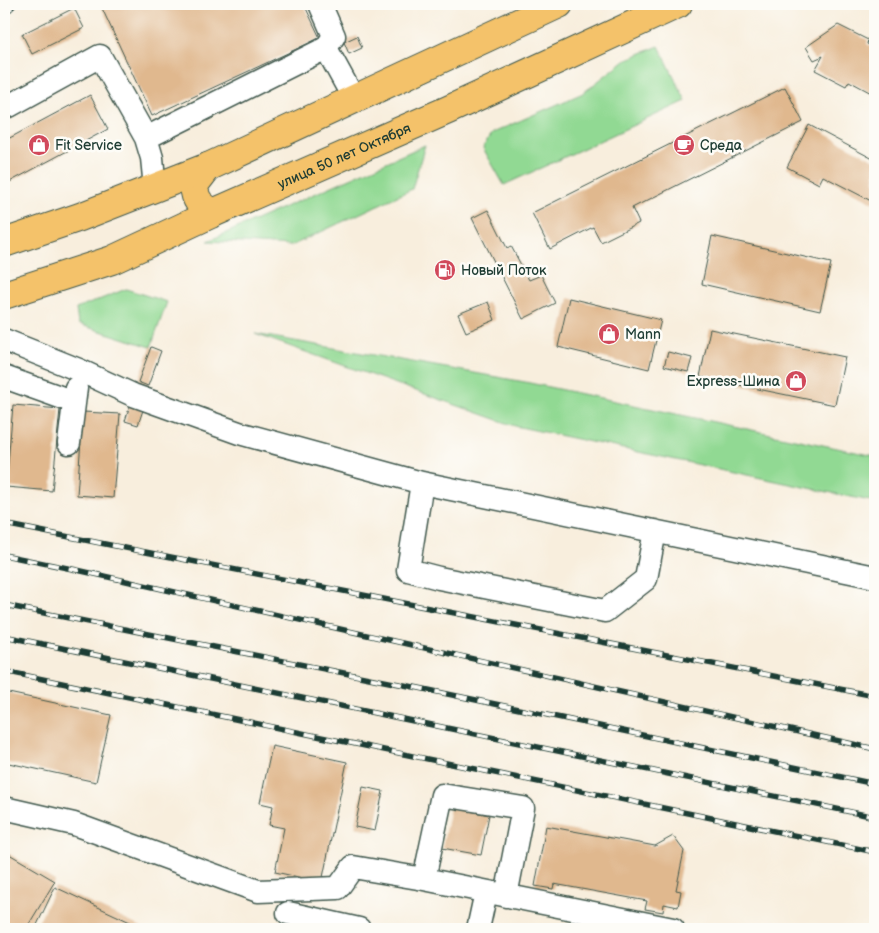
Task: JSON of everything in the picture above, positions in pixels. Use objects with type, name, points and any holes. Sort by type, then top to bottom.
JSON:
[{"type":"main road","points":[[4,243],[80,217],[208,167],[560,4]]},
{"type":"main road","name":"улица 50 лет Октября","points":[[4,295],[112,260],[213,213],[448,110],[678,4]]},
{"type":"main road","points":[[208,167],[194,185],[195,196],[201,206],[213,213]]},
{"type":"lane","points":[[146,138],[326,48],[334,36],[320,4]]},
{"type":"lane","points":[[326,48],[354,99]]},
{"type":"lane","points":[[8,106],[100,56],[146,138],[152,158],[155,188]]},
{"type":"lane","points":[[4,340],[79,370],[134,395],[239,433],[422,483],[875,578]]},
{"type":"lane","points":[[69,443],[79,370]]},
{"type":"lane","points":[[4,377],[74,402]]},
{"type":"lane","points":[[422,483],[408,570],[439,578],[605,611],[646,579],[655,532]]},
{"type":"lane","points":[[424,879],[442,794],[522,808],[496,894],[478,929]]},
{"type":"lane","points":[[4,808],[74,824],[258,891],[338,888],[353,867],[424,879],[673,929]]},
{"type":"lane","points":[[288,913],[358,929]]},
{"type":"green space","points":[[659,46],[686,101],[504,185],[483,148],[492,133],[583,93],[625,60]]},
{"type":"green space","points":[[425,145],[412,189],[291,246],[208,241]]},
{"type":"green space","points":[[126,289],[167,302],[151,347],[78,324],[76,309]]},
{"type":"green space","points":[[255,334],[525,382],[875,456],[875,502],[515,426]]},
{"type":"building","points":[[100,4],[304,4],[320,38],[152,116]]},
{"type":"building","points":[[74,8],[84,28],[32,54],[22,34]]},
{"type":"building","points":[[838,25],[868,40],[867,44],[875,48],[875,95],[849,81],[846,86],[815,70],[823,56],[814,60],[806,47]]},
{"type":"building","points":[[357,36],[362,48],[349,54],[344,42]]},
{"type":"building","points":[[785,87],[803,122],[632,208],[639,223],[601,242],[593,227],[550,249],[532,213]]},
{"type":"building","points":[[90,95],[108,129],[4,185],[4,141]]},
{"type":"building","points":[[809,125],[875,160],[875,203],[823,176],[819,184],[787,167]]},
{"type":"building","points":[[488,210],[507,248],[511,246],[529,280],[541,275],[555,303],[523,319],[472,218]]},
{"type":"building","points":[[712,236],[831,263],[820,311],[702,284]]},
{"type":"building","name":"Mann","points":[[569,298],[661,320],[649,369],[558,347]]},
{"type":"building","points":[[488,302],[495,320],[466,332],[458,314]]},
{"type":"building","points":[[710,329],[845,357],[835,405],[700,377]]},
{"type":"building","points":[[151,347],[161,351],[148,386],[138,382]]},
{"type":"building","points":[[668,352],[692,358],[688,372],[664,366]]},
{"type":"building","points":[[13,405],[60,409],[52,491],[6,487]]},
{"type":"building","points":[[130,405],[143,410],[138,425],[125,421]]},
{"type":"building","points":[[83,412],[120,414],[113,498],[77,495]]},
{"type":"building","points":[[4,692],[111,715],[96,782],[4,762]]},
{"type":"building","points":[[272,746],[347,762],[322,882],[275,872],[284,828],[269,825],[273,806],[260,803]]},
{"type":"building","points":[[363,787],[383,791],[375,831],[355,827]]},
{"type":"building","points":[[450,807],[489,815],[481,855],[442,848]]},
{"type":"building","points":[[546,826],[655,846],[673,836],[684,851],[676,890],[681,891],[678,907],[664,904],[663,912],[645,909],[647,901],[554,884],[553,889],[535,886]]},
{"type":"building","points":[[4,851],[55,881],[26,929],[4,929]]},
{"type":"building","points":[[55,887],[145,929],[35,929]]},
{"type":"railway","points":[[4,15],[15,4]]},
{"type":"railway","points":[[4,524],[875,696]]},
{"type":"railway","points":[[4,555],[875,749]]},
{"type":"railway","points":[[4,605],[419,688],[875,784]]},
{"type":"railway","points":[[4,636],[875,817]]},
{"type":"railway","points":[[4,671],[875,852]]},
{"type":"place","name":"Fit Service","points":[[39,145]]},
{"type":"place","name":"Среда","points":[[684,145]]},
{"type":"place","name":"Новый Поток","points":[[445,270]]},
{"type":"place","name":"Mann","points":[[609,334]]},
{"type":"place","name":"Express-Шина","points":[[796,381]]}]
